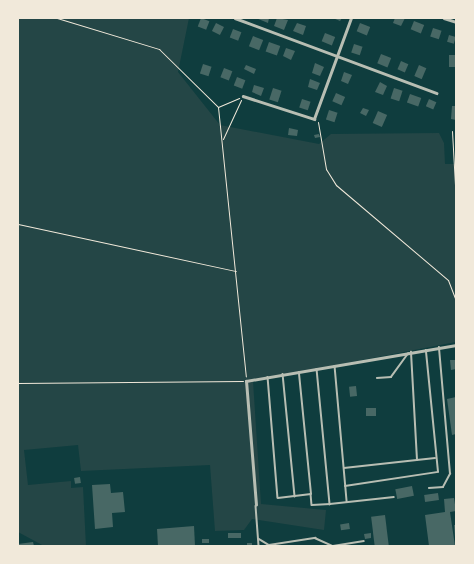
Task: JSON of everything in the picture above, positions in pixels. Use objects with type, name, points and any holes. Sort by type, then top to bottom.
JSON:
[{"type":"street","points":[[235,18],[437,93]]},
{"type":"street","points":[[243,96],[314,119],[351,18]]},
{"type":"street","points":[[444,18],[456,22]]},
{"type":"street","points":[[256,505],[246,381],[456,345]]},
{"type":"lane","points":[[429,488],[443,486],[450,474],[439,348]]},
{"type":"lane","points":[[345,486],[432,475],[438,472],[435,458],[426,350]]},
{"type":"lane","points":[[377,378],[391,377],[410,353]]},
{"type":"lane","points":[[410,353],[417,460]]},
{"type":"lane","points":[[335,366],[346,502]]},
{"type":"lane","points":[[317,369],[330,504]]},
{"type":"lane","points":[[299,372],[312,505],[394,497]]},
{"type":"lane","points":[[284,374],[295,496]]},
{"type":"lane","points":[[268,377],[278,498],[311,494]]},
{"type":"lane","points":[[344,468],[435,458]]},
{"type":"lane","points":[[256,505],[259,546]]},
{"type":"lane","points":[[259,539],[269,545],[315,538],[333,546],[364,541]]},
{"type":"path","points":[[18,383],[246,381],[236,271],[218,107],[160,49],[57,18]]},
{"type":"path","points":[[218,107],[243,96]]},
{"type":"path","points":[[222,140],[243,96]]},
{"type":"path","points":[[314,119],[320,124],[326,169],[336,186],[448,280],[456,301]]},
{"type":"path","points":[[452,131],[456,202]]},
{"type":"path","points":[[18,224],[236,271]]},
{"type":"shaded area","points":[[18,18],[189,18],[178,72],[220,125],[319,144],[331,134],[439,133],[444,143],[445,164],[456,164],[456,342],[253,381],[261,504],[326,510],[324,530],[252,519],[244,530],[215,531],[210,465],[81,471],[78,445],[24,450],[28,485],[71,481],[71,488],[83,487],[86,546],[44,546],[18,532]]},
{"type":"building","points":[[201,18],[209,21],[206,30],[198,26]]},
{"type":"building","points":[[256,18],[269,18],[268,23]]},
{"type":"building","points":[[277,18],[288,20],[284,30],[274,26]]},
{"type":"building","points":[[333,18],[342,18],[340,21]]},
{"type":"building","points":[[395,18],[405,18],[401,26],[393,23]]},
{"type":"building","points":[[414,21],[424,25],[421,33],[411,29]]},
{"type":"building","points":[[216,23],[224,27],[220,35],[212,31]]},
{"type":"building","points":[[297,23],[306,26],[303,35],[293,31]]},
{"type":"building","points":[[360,23],[370,27],[367,35],[357,31]]},
{"type":"building","points":[[433,28],[442,31],[439,39],[430,37]]},
{"type":"building","points":[[233,29],[241,32],[238,41],[230,37]]},
{"type":"building","points":[[325,33],[335,37],[332,45],[322,41]]},
{"type":"building","points":[[449,35],[456,37],[454,44],[447,42]]},
{"type":"building","points":[[253,36],[263,40],[259,50],[249,46]]},
{"type":"building","points":[[269,42],[280,46],[277,56],[266,51]]},
{"type":"building","points":[[354,44],[363,47],[360,55],[351,53]]},
{"type":"building","points":[[286,48],[295,51],[291,60],[283,56]]},
{"type":"building","points":[[381,54],[391,58],[387,67],[377,63]]},
{"type":"building","points":[[449,55],[456,55],[456,67],[449,67]]},
{"type":"building","points":[[401,61],[408,64],[405,72],[397,69]]},
{"type":"building","points":[[315,63],[324,67],[320,76],[312,73]]},
{"type":"building","points":[[203,64],[212,67],[208,76],[200,74]]},
{"type":"building","points":[[246,65],[256,69],[254,74],[244,69]]},
{"type":"building","points":[[419,65],[426,68],[422,79],[414,76]]},
{"type":"building","points":[[224,68],[232,71],[229,81],[220,77]]},
{"type":"building","points":[[344,72],[352,75],[348,84],[341,81]]},
{"type":"building","points":[[237,77],[245,80],[242,89],[234,85]]},
{"type":"building","points":[[310,79],[320,83],[317,90],[308,87]]},
{"type":"building","points":[[380,82],[387,86],[383,95],[375,92]]},
{"type":"building","points":[[254,85],[264,88],[261,96],[252,92]]},
{"type":"building","points":[[273,88],[282,91],[278,102],[269,99]]},
{"type":"building","points":[[394,88],[403,91],[399,101],[391,98]]},
{"type":"building","points":[[336,93],[345,97],[341,105],[332,101]]},
{"type":"building","points":[[410,94],[421,98],[418,107],[407,102]]},
{"type":"building","points":[[302,99],[311,102],[308,110],[299,108]]},
{"type":"building","points":[[429,99],[436,102],[433,109],[426,106]]},
{"type":"building","points":[[452,106],[456,106],[456,120],[451,119]]},
{"type":"building","points":[[363,108],[369,110],[366,116],[360,113]]},
{"type":"building","points":[[329,110],[338,113],[334,122],[326,120]]},
{"type":"building","points":[[378,111],[387,115],[382,127],[373,123]]},
{"type":"building","points":[[289,128],[298,130],[297,136],[288,135]]},
{"type":"building","points":[[319,134],[320,137],[315,138],[314,135]]},
{"type":"building","points":[[450,360],[456,360],[456,369],[451,370]]},
{"type":"building","points":[[356,386],[357,396],[350,397],[349,387]]},
{"type":"building","points":[[456,397],[456,434],[452,435],[447,399]]},
{"type":"building","points":[[366,408],[376,408],[376,416],[366,416]]},
{"type":"building","points":[[80,477],[81,483],[75,484],[74,478]]},
{"type":"building","points":[[110,484],[111,493],[123,492],[125,512],[112,513],[113,527],[95,529],[92,485]]},
{"type":"building","points":[[412,486],[414,496],[397,499],[395,489]]},
{"type":"building","points":[[438,493],[439,500],[425,502],[424,495]]},
{"type":"building","points":[[454,498],[456,511],[450,512],[455,546],[429,546],[425,515],[445,512],[444,499]]},
{"type":"building","points":[[385,515],[389,546],[375,546],[371,517]]},
{"type":"building","points":[[349,523],[350,529],[341,530],[340,524]]},
{"type":"building","points":[[454,525],[456,525],[456,537],[455,537]]},
{"type":"building","points":[[194,526],[195,546],[158,546],[157,529]]},
{"type":"building","points":[[228,533],[241,533],[241,538],[228,538]]},
{"type":"building","points":[[371,533],[371,538],[365,539],[364,534]]},
{"type":"building","points":[[202,539],[209,539],[209,543],[202,543]]},
{"type":"building","points":[[33,542],[34,546],[18,546],[18,544]]},
{"type":"building","points":[[247,543],[252,543],[252,546],[247,546]]}]
